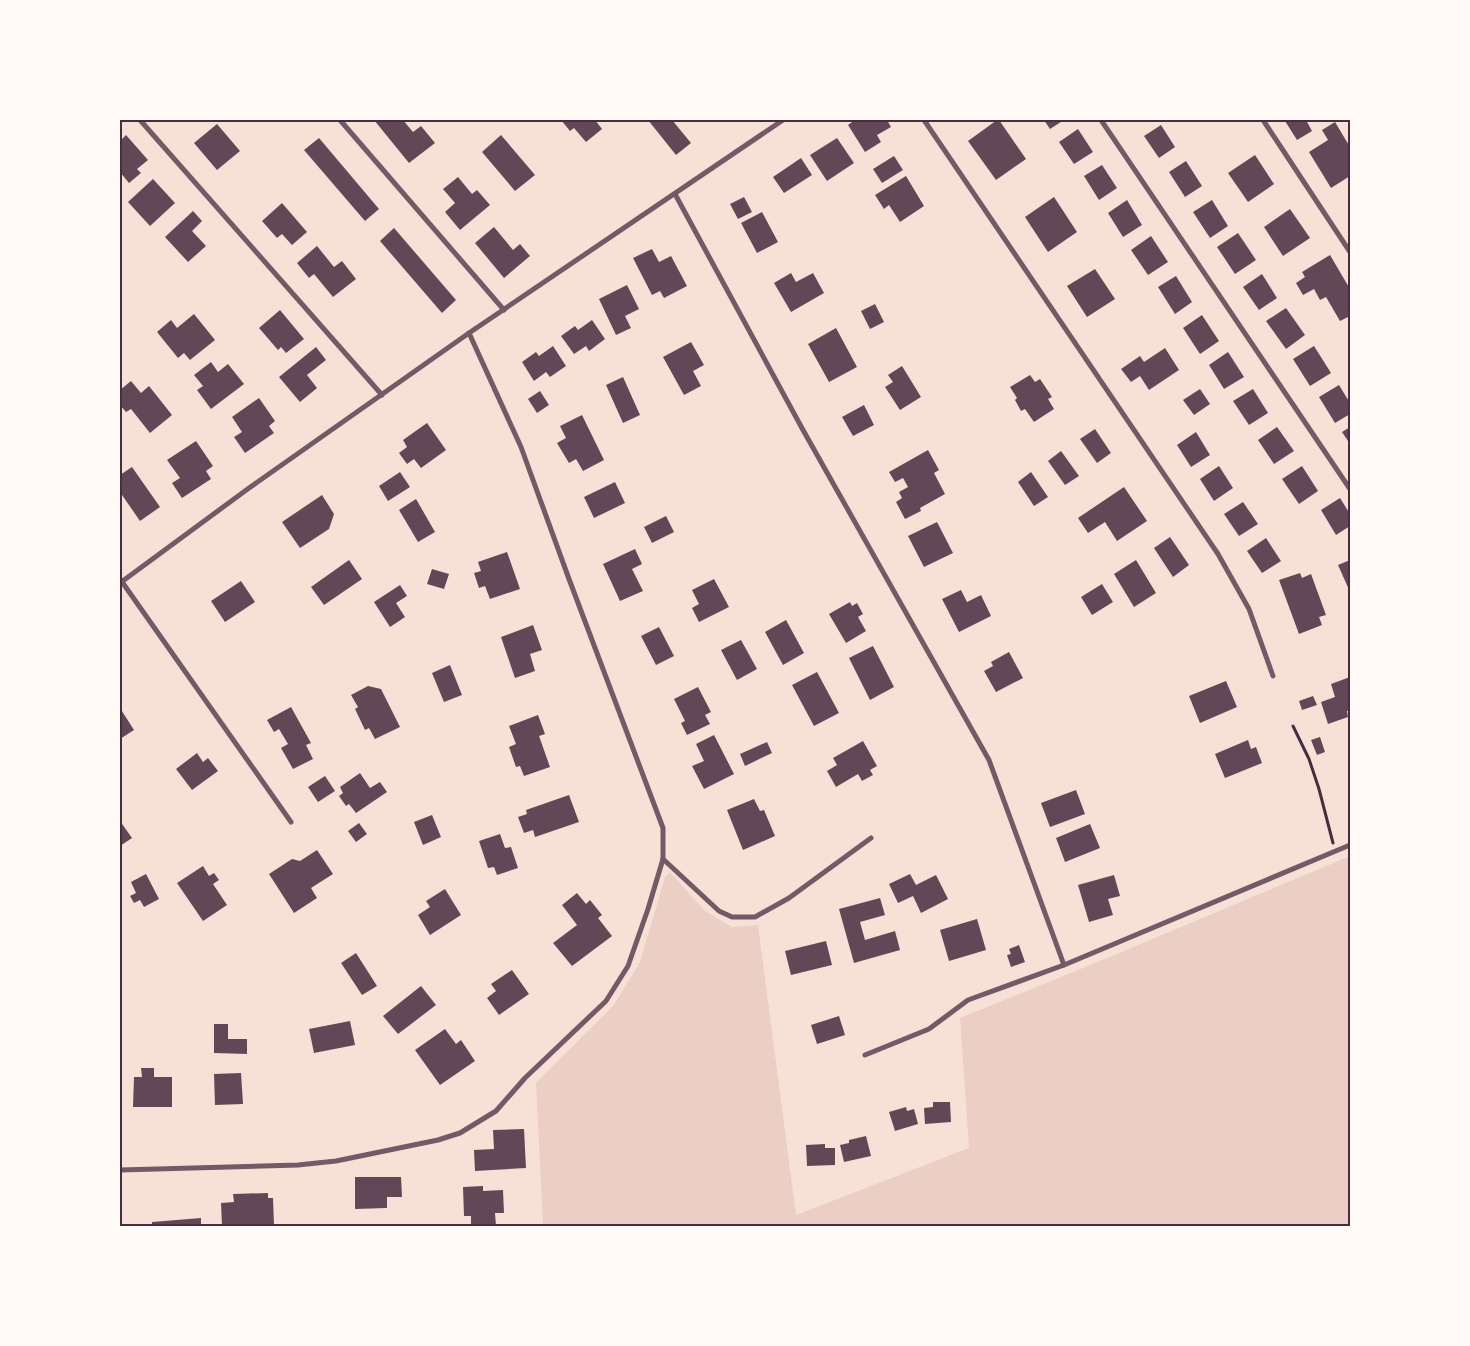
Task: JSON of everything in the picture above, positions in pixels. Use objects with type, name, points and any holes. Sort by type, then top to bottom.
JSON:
[{"type":"street","points":[[140,120],[382,395]]},
{"type":"street","points":[[340,120],[504,310]]},
{"type":"street","points":[[291,822],[121,581],[469,333],[783,120]]},
{"type":"street","points":[[924,120],[1218,554],[1249,609],[1273,676]]},
{"type":"street","points":[[1101,120],[1350,489]]},
{"type":"street","points":[[1263,120],[1350,252]]},
{"type":"street","points":[[675,194],[803,430],[989,760],[1064,965]]},
{"type":"street","points":[[120,1170],[298,1165],[336,1161],[438,1140],[460,1133],[496,1111],[525,1078],[606,1001],[628,966],[664,859],[663,828],[568,579],[522,447],[469,333]]},
{"type":"street","points":[[664,859],[719,911],[732,917],[755,916],[789,898],[871,838]]},
{"type":"street","points":[[865,1055],[928,1029],[968,1000],[1064,965],[1350,845]]},
{"type":"path","points":[[1293,726],[1309,759],[1320,789],[1334,851]]},
{"type":"shaded area","points":[[1350,856],[1350,1226],[543,1226],[536,1083],[614,1005],[640,962],[665,877],[670,872],[705,911],[732,927],[758,925],[796,1215],[969,1148],[960,1018]]},
{"type":"building","points":[[374,120],[403,120],[413,132],[421,126],[435,143],[409,163]]},
{"type":"building","points":[[561,120],[595,120],[602,129],[586,142],[574,128],[570,131]]},
{"type":"building","points":[[648,120],[672,120],[691,143],[676,155]]},
{"type":"building","points":[[855,120],[887,120],[891,127],[877,135],[881,142],[865,152],[848,125]]},
{"type":"building","points":[[999,120],[1026,159],[996,180],[968,141]]},
{"type":"building","points":[[1044,120],[1064,120],[1050,129]]},
{"type":"building","points":[[1306,120],[1312,131],[1297,140],[1285,121]]},
{"type":"building","points":[[1335,122],[1350,147],[1350,176],[1331,188],[1309,152],[1328,140],[1322,130]]},
{"type":"building","points":[[217,124],[240,151],[217,170],[194,143]]},
{"type":"building","points":[[1161,125],[1175,147],[1159,158],[1144,136]]},
{"type":"building","points":[[1078,129],[1093,152],[1074,164],[1059,142]]},
{"type":"building","points":[[126,135],[148,160],[137,169],[141,173],[129,183],[120,172],[120,141]]},
{"type":"building","points":[[501,135],[535,175],[515,191],[482,152]]},
{"type":"building","points":[[319,138],[379,209],[365,221],[304,150]]},
{"type":"building","points":[[837,138],[854,163],[827,181],[810,155]]},
{"type":"building","points":[[1255,155],[1274,184],[1248,202],[1228,173]]},
{"type":"building","points":[[894,156],[903,170],[882,183],[873,169]]},
{"type":"building","points":[[801,158],[812,175],[784,193],[773,177]]},
{"type":"building","points":[[1186,161],[1202,186],[1185,197],[1169,172]]},
{"type":"building","points":[[1102,165],[1117,188],[1099,200],[1084,176]]},
{"type":"building","points":[[906,176],[924,206],[900,222],[889,205],[884,209],[875,195]]},
{"type":"building","points":[[458,177],[472,194],[477,190],[490,205],[460,230],[445,212],[455,203],[443,189]]},
{"type":"building","points":[[153,179],[175,203],[150,226],[128,202]]},
{"type":"building","points":[[744,197],[752,212],[738,219],[730,204]]},
{"type":"building","points":[[1054,197],[1077,232],[1048,252],[1025,217]]},
{"type":"building","points":[[1127,200],[1142,225],[1123,237],[1108,213]]},
{"type":"building","points":[[1212,200],[1228,226],[1210,238],[1193,212]]},
{"type":"building","points":[[282,203],[307,232],[292,245],[282,234],[277,238],[262,221]]},
{"type":"building","points":[[1290,209],[1310,238],[1283,256],[1264,227]]},
{"type":"building","points":[[193,211],[202,221],[192,231],[206,246],[188,262],[165,237]]},
{"type":"building","points":[[762,212],[778,242],[757,253],[741,223]]},
{"type":"building","points":[[494,227],[513,250],[520,244],[530,256],[504,278],[475,243]]},
{"type":"building","points":[[394,228],[456,300],[442,313],[380,241]]},
{"type":"building","points":[[1238,233],[1256,260],[1235,274],[1217,247]]},
{"type":"building","points":[[1151,236],[1168,262],[1148,275],[1131,250]]},
{"type":"building","points":[[317,246],[334,267],[342,261],[356,279],[333,297],[314,274],[309,278],[297,263]]},
{"type":"building","points":[[652,249],[659,262],[671,256],[687,286],[664,298],[660,291],[652,295],[633,258]]},
{"type":"building","points":[[1330,255],[1350,289],[1350,316],[1340,321],[1326,297],[1320,300],[1314,289],[1303,295],[1296,283],[1305,277],[1302,272]]},
{"type":"building","points":[[1095,269],[1115,299],[1087,317],[1067,286]]},
{"type":"building","points":[[791,273],[796,282],[813,273],[824,293],[791,312],[774,283]]},
{"type":"building","points":[[1262,274],[1277,298],[1259,310],[1243,287]]},
{"type":"building","points":[[1176,276],[1192,302],[1175,314],[1158,287]]},
{"type":"building","points":[[627,285],[639,309],[625,316],[631,328],[616,335],[599,299]]},
{"type":"building","points":[[875,304],[884,322],[870,329],[861,311]]},
{"type":"building","points":[[1286,308],[1305,335],[1286,349],[1266,321]]},
{"type":"building","points":[[280,310],[304,339],[286,353],[281,347],[278,350],[259,328]]},
{"type":"building","points":[[194,314],[215,340],[190,360],[184,353],[178,358],[157,332],[171,320],[177,328]]},
{"type":"building","points":[[1202,315],[1219,341],[1200,354],[1183,328]]},
{"type":"building","points":[[592,320],[605,339],[589,351],[586,346],[574,354],[561,336],[575,326],[578,330]]},
{"type":"building","points":[[836,328],[857,367],[829,382],[808,344]]},
{"type":"building","points":[[691,342],[704,365],[693,371],[701,386],[684,395],[663,357]]},
{"type":"building","points":[[553,346],[566,366],[550,377],[546,372],[534,381],[522,362],[536,352],[539,356]]},
{"type":"building","points":[[1314,346],[1331,373],[1310,386],[1293,359]]},
{"type":"building","points":[[316,347],[326,360],[307,375],[317,388],[300,402],[279,377]]},
{"type":"building","points":[[1165,348],[1179,370],[1149,390],[1140,376],[1131,382],[1121,369],[1140,356],[1144,362]]},
{"type":"building","points":[[1228,352],[1244,377],[1224,389],[1209,365]]},
{"type":"building","points":[[211,362],[218,372],[228,364],[244,384],[211,409],[197,390],[203,386],[194,375]]},
{"type":"building","points":[[902,366],[921,397],[900,410],[885,387],[893,382],[888,375]]},
{"type":"building","points":[[1030,375],[1035,382],[1040,379],[1052,397],[1048,399],[1054,409],[1034,422],[1025,409],[1021,411],[1015,400],[1017,398],[1010,387]]},
{"type":"building","points":[[623,377],[640,415],[623,423],[606,385]]},
{"type":"building","points":[[131,381],[141,393],[149,386],[172,415],[150,433],[131,409],[126,412],[120,405],[120,390]]},
{"type":"building","points":[[1339,385],[1350,403],[1350,414],[1335,423],[1319,397]]},
{"type":"building","points":[[1200,389],[1210,404],[1194,415],[1183,400]]},
{"type":"building","points":[[1253,389],[1268,413],[1249,425],[1233,401]]},
{"type":"building","points":[[540,391],[549,405],[537,413],[528,399]]},
{"type":"building","points":[[259,398],[275,421],[269,426],[274,433],[245,453],[234,437],[242,432],[232,417]]},
{"type":"building","points":[[864,405],[874,425],[853,436],[842,417]]},
{"type":"building","points":[[582,415],[604,460],[583,471],[576,459],[569,463],[557,443],[566,438],[560,426]]},
{"type":"building","points":[[427,423],[446,450],[421,468],[414,459],[407,464],[399,453],[407,447],[403,440]]},
{"type":"building","points":[[1277,427],[1294,451],[1274,464],[1258,440]]},
{"type":"building","points":[[1350,427],[1350,444],[1342,432]]},
{"type":"building","points":[[1095,429],[1111,453],[1097,463],[1080,439]]},
{"type":"building","points":[[1196,432],[1210,455],[1191,467],[1177,445]]},
{"type":"building","points":[[196,441],[213,466],[206,471],[211,479],[182,498],[172,483],[180,478],[167,460]]},
{"type":"building","points":[[928,450],[939,470],[934,473],[945,494],[920,508],[921,511],[905,519],[896,502],[902,498],[899,492],[908,487],[903,478],[895,482],[889,472]]},
{"type":"building","points":[[1061,451],[1079,476],[1065,485],[1048,461]]},
{"type":"building","points":[[1219,466],[1233,488],[1214,501],[1200,479]]},
{"type":"building","points":[[1302,466],[1318,491],[1299,504],[1282,479]]},
{"type":"building","points":[[132,467],[160,507],[140,521],[120,492],[120,475]]},
{"type":"building","points":[[400,472],[410,487],[388,501],[379,486]]},
{"type":"building","points":[[1031,472],[1048,497],[1034,506],[1018,482]]},
{"type":"building","points":[[615,482],[625,503],[594,518],[584,497]]},
{"type":"building","points":[[1124,487],[1147,521],[1117,541],[1105,522],[1088,533],[1078,518]]},
{"type":"building","points":[[322,495],[334,514],[329,529],[300,548],[282,522]]},
{"type":"building","points":[[1340,498],[1350,514],[1350,526],[1336,535],[1321,510]]},
{"type":"building","points":[[416,499],[435,532],[418,542],[399,510]]},
{"type":"building","points":[[1243,502],[1258,524],[1239,536],[1224,514]]},
{"type":"building","points":[[666,516],[674,532],[652,543],[644,527]]},
{"type":"building","points":[[937,522],[953,553],[924,567],[908,536]]},
{"type":"building","points":[[1170,537],[1189,565],[1173,577],[1154,548]]},
{"type":"building","points":[[1266,538],[1281,561],[1262,573],[1247,551]]},
{"type":"building","points":[[635,549],[642,564],[632,569],[643,591],[620,601],[603,564]]},
{"type":"building","points":[[507,552],[520,589],[490,599],[485,586],[479,588],[474,573],[481,571],[478,562]]},
{"type":"building","points":[[349,560],[362,579],[324,605],[311,587]]},
{"type":"building","points":[[1136,560],[1156,593],[1134,607],[1114,574]]},
{"type":"building","points":[[1350,560],[1350,592],[1338,565]]},
{"type":"building","points":[[432,569],[449,574],[444,589],[427,584]]},
{"type":"building","points":[[1300,573],[1302,578],[1311,574],[1326,615],[1319,617],[1322,625],[1299,634],[1279,580]]},
{"type":"building","points":[[714,579],[729,607],[699,622],[692,608],[699,604],[692,590]]},
{"type":"building","points":[[241,581],[255,602],[225,622],[211,601]]},
{"type":"building","points":[[1102,584],[1113,602],[1092,615],[1081,597]]},
{"type":"building","points":[[400,585],[407,596],[396,603],[405,617],[390,627],[374,602]]},
{"type":"building","points":[[961,590],[967,602],[981,595],[991,616],[959,632],[942,599]]},
{"type":"building","points":[[850,602],[852,606],[857,603],[863,614],[858,617],[866,631],[846,643],[829,614]]},
{"type":"building","points":[[786,620],[804,653],[783,665],[765,632]]},
{"type":"building","points":[[533,625],[542,650],[530,654],[535,671],[515,678],[501,637]]},
{"type":"building","points":[[659,627],[674,656],[656,665],[641,636]]},
{"type":"building","points":[[741,640],[757,669],[737,680],[721,650]]},
{"type":"building","points":[[873,646],[894,687],[870,700],[849,658]]},
{"type":"building","points":[[1009,652],[1023,678],[996,692],[984,671],[993,666],[991,662]]},
{"type":"building","points":[[450,665],[462,695],[444,702],[432,673]]},
{"type":"building","points":[[817,672],[839,713],[814,726],[792,685]]},
{"type":"building","points":[[1350,677],[1350,710],[1347,711],[1348,717],[1328,724],[1321,702],[1335,697],[1331,684]]},
{"type":"building","points":[[1226,681],[1237,707],[1200,723],[1189,696]]},
{"type":"building","points":[[368,686],[381,689],[400,727],[375,739],[369,728],[365,730],[355,709],[358,707],[351,695]]},
{"type":"building","points":[[698,687],[711,712],[705,715],[710,724],[687,735],[681,723],[685,721],[674,699]]},
{"type":"building","points":[[1313,696],[1317,705],[1302,710],[1299,701]]},
{"type":"building","points":[[291,707],[311,743],[306,745],[313,759],[293,769],[281,748],[288,744],[279,729],[274,732],[267,720]]},
{"type":"building","points":[[120,708],[134,730],[120,739]]},
{"type":"building","points":[[538,715],[545,734],[539,736],[550,767],[524,776],[520,766],[516,767],[509,747],[516,744],[509,726]]},
{"type":"building","points":[[714,735],[734,774],[704,789],[692,766],[704,761],[696,744]]},
{"type":"building","points":[[1320,737],[1325,752],[1317,755],[1311,740]]},
{"type":"building","points":[[1248,740],[1251,749],[1256,747],[1262,763],[1225,778],[1215,754]]},
{"type":"building","points":[[863,741],[877,766],[870,770],[873,775],[862,781],[858,774],[836,787],[827,771],[837,765],[833,758]]},
{"type":"building","points":[[767,742],[772,753],[745,766],[740,754]]},
{"type":"building","points":[[197,753],[203,762],[208,758],[218,771],[192,790],[176,769]]},
{"type":"building","points":[[360,773],[370,788],[380,782],[387,792],[356,813],[349,804],[346,806],[339,796],[343,793],[340,787]]},
{"type":"building","points":[[325,776],[335,791],[318,802],[308,787]]},
{"type":"building","points":[[1076,790],[1085,814],[1050,827],[1041,803]]},
{"type":"building","points":[[569,795],[579,822],[535,837],[533,830],[524,833],[518,817],[527,814],[526,810]]},
{"type":"building","points":[[754,799],[760,811],[764,810],[775,836],[743,850],[727,810]]},
{"type":"building","points":[[432,815],[441,837],[423,845],[414,822]]},
{"type":"building","points":[[120,821],[132,838],[120,846]]},
{"type":"building","points":[[359,823],[367,834],[356,842],[348,831]]},
{"type":"building","points":[[1090,824],[1100,848],[1065,862],[1056,838]]},
{"type":"building","points":[[500,834],[505,848],[511,847],[518,868],[497,875],[494,867],[488,868],[479,841]]},
{"type":"building","points":[[317,850],[333,874],[311,888],[317,898],[294,913],[269,874],[292,859],[300,861]]},
{"type":"building","points":[[203,866],[209,876],[214,873],[219,880],[213,884],[227,905],[203,921],[177,883]]},
{"type":"building","points":[[146,874],[159,899],[144,907],[140,900],[134,903],[130,896],[136,893],[131,882]]},
{"type":"building","points":[[910,874],[916,885],[936,875],[948,899],[921,913],[913,896],[898,903],[889,884]]},
{"type":"building","points":[[1114,875],[1120,896],[1108,899],[1113,915],[1089,922],[1078,885]]},
{"type":"building","points":[[445,889],[461,915],[430,935],[418,915],[430,907],[426,901]]},
{"type":"building","points":[[577,893],[586,904],[590,900],[602,915],[598,918],[612,936],[572,966],[553,943],[577,925],[562,905]]},
{"type":"building","points":[[880,898],[885,915],[860,922],[865,940],[895,931],[900,950],[854,963],[839,909]]},
{"type":"building","points":[[977,919],[986,950],[949,961],[940,930]]},
{"type":"building","points":[[826,941],[832,965],[791,975],[785,951]]},
{"type":"building","points":[[1019,945],[1025,962],[1011,967],[1007,955],[1011,954],[1009,949]]},
{"type":"building","points":[[356,953],[377,986],[362,995],[341,963]]},
{"type":"building","points":[[512,970],[529,994],[499,1015],[487,998],[496,991],[491,984]]},
{"type":"building","points":[[421,986],[436,1005],[398,1034],[383,1016]]},
{"type":"building","points":[[839,1016],[845,1035],[817,1044],[811,1025]]},
{"type":"building","points":[[350,1021],[355,1045],[314,1053],[309,1029]]},
{"type":"building","points":[[214,1024],[228,1024],[228,1039],[247,1039],[247,1054],[214,1053]]},
{"type":"building","points":[[445,1029],[456,1044],[461,1040],[475,1061],[440,1085],[415,1050]]},
{"type":"building","points":[[141,1068],[154,1068],[154,1077],[172,1077],[172,1107],[133,1107],[134,1077],[142,1077]]},
{"type":"building","points":[[241,1073],[243,1104],[215,1105],[214,1074]]},
{"type":"building","points":[[933,1102],[950,1102],[951,1122],[925,1124],[924,1108],[933,1107]]},
{"type":"building","points":[[906,1107],[907,1111],[914,1109],[918,1124],[895,1131],[889,1112]]},
{"type":"building","points":[[524,1129],[526,1168],[475,1171],[474,1150],[494,1149],[493,1130]]},
{"type":"building","points":[[866,1136],[871,1156],[844,1162],[840,1145],[849,1143],[849,1140]]},
{"type":"building","points":[[825,1144],[825,1148],[835,1148],[835,1165],[807,1166],[806,1145]]},
{"type":"building","points":[[355,1177],[401,1177],[402,1197],[387,1197],[387,1208],[355,1209]]},
{"type":"building","points":[[483,1186],[483,1191],[503,1190],[504,1213],[495,1213],[496,1226],[471,1226],[471,1216],[464,1216],[463,1187]]},
{"type":"building","points":[[268,1193],[268,1198],[273,1198],[274,1225],[222,1226],[221,1203],[234,1202],[233,1194]]},
{"type":"building","points":[[201,1218],[201,1226],[152,1226],[152,1222]]}]
